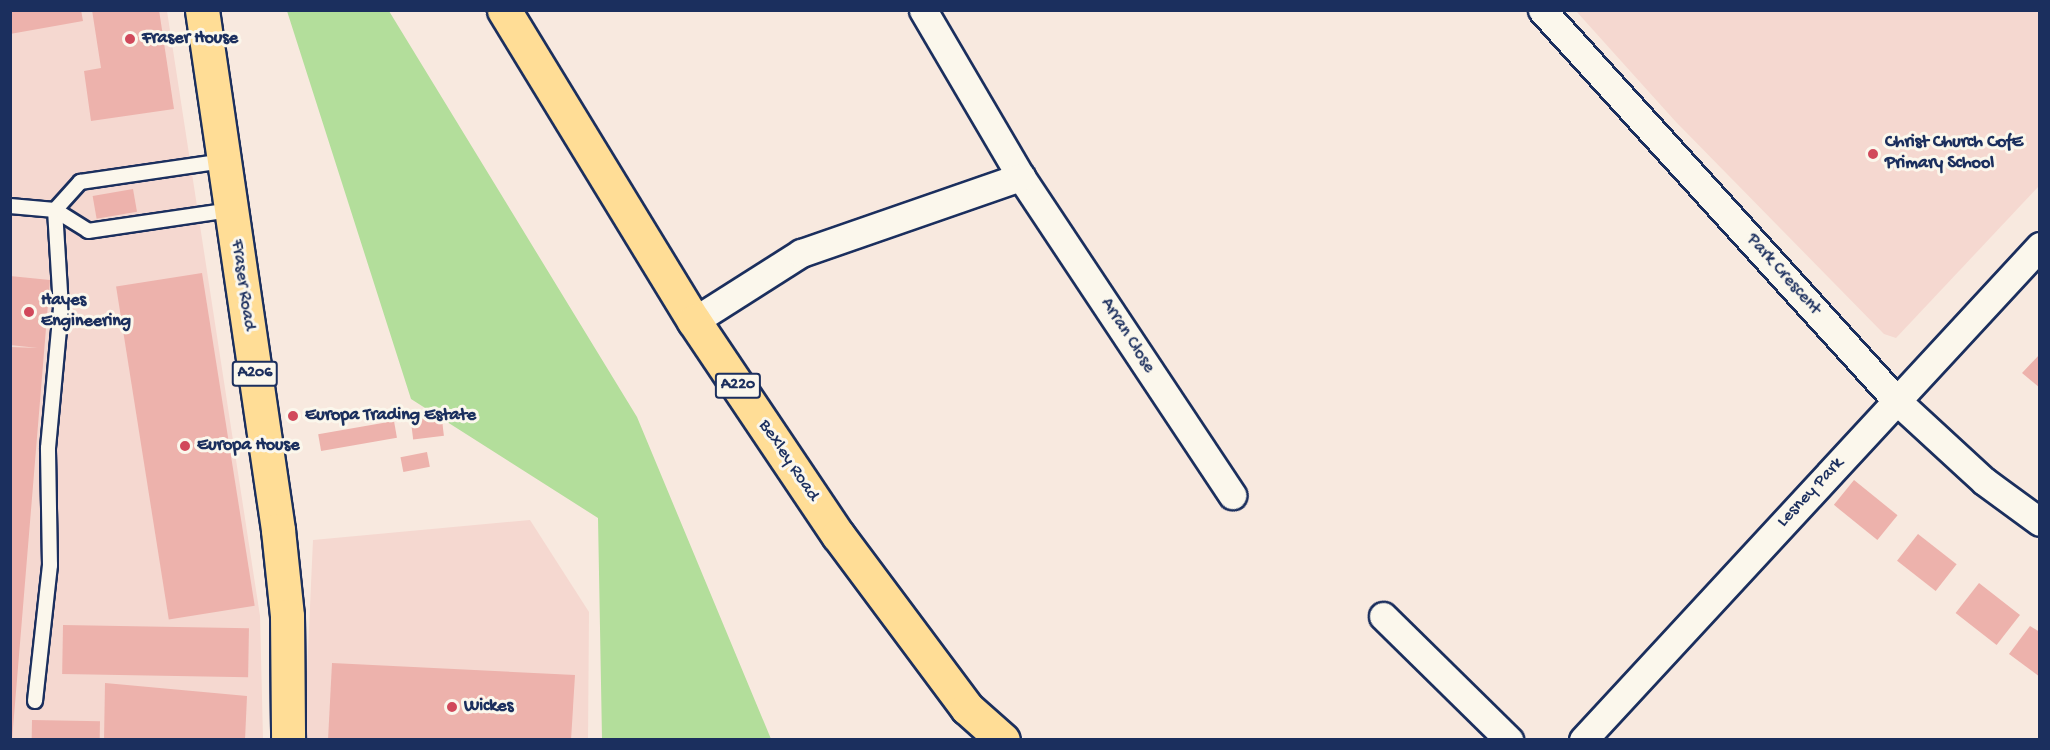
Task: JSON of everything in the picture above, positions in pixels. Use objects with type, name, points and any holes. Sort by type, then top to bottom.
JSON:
[{"type":"main road","name":"Fraser Road","points":[[202,10],[280,541],[287,616],[288,740]]},
{"type":"main road","name":"Bexley Road","points":[[504,10],[694,321],[838,536],[967,708],[1003,740]]},
{"type":"street","name":"Arran Close","points":[[923,10],[1022,177],[1232,495]]},
{"type":"street","name":"Park Crescent","points":[[1542,10],[1897,401],[1984,481],[2040,522]]},
{"type":"street","points":[[694,321],[801,253],[1022,177]]},
{"type":"street","name":"Lesney Park","points":[[1582,740],[2040,246]]},
{"type":"street","points":[[1383,616],[1509,740]]},
{"type":"lane","points":[[35,700],[50,565],[48,448],[61,308],[55,210],[80,182],[224,161]]},
{"type":"lane","points":[[10,206],[55,210],[88,231],[231,210]]},
{"type":"shaded area","points":[[10,11],[167,11],[260,616],[263,739],[11,739]]},
{"type":"shaded area","name":"Christ Church CofE Primary School","points":[[1576,11],[2039,11],[2039,186],[1896,338],[1884,334],[1676,122]]},
{"type":"shaded area","points":[[530,520],[589,612],[588,739],[304,740],[313,540]]},
{"type":"green space","points":[[287,11],[389,11],[637,417],[771,739],[602,739],[598,518],[411,399]]},
{"type":"building","points":[[10,10],[81,10],[83,21],[10,34]]},
{"type":"building","name":"Fraser House","points":[[92,10],[159,10],[174,109],[91,121],[84,71],[101,68]]},
{"type":"building","points":[[133,189],[137,212],[97,219],[93,196]]},
{"type":"building","name":"Europa House","points":[[202,273],[255,606],[169,619],[116,287]]},
{"type":"building","points":[[10,276],[50,280],[12,740],[10,347],[38,348],[10,345]]},
{"type":"building","points":[[2040,354],[2040,388],[2022,373]]},
{"type":"building","points":[[441,412],[444,436],[413,440],[410,416]]},
{"type":"building","points":[[394,421],[397,438],[321,451],[318,434]]},
{"type":"building","points":[[427,452],[430,467],[403,472],[400,457]]},
{"type":"building","points":[[1854,480],[1898,515],[1877,540],[1834,505]]},
{"type":"building","points":[[1918,534],[1957,564],[1936,591],[1897,561]]},
{"type":"building","points":[[1979,583],[2020,615],[1997,645],[1956,613]]},
{"type":"building","points":[[63,625],[249,628],[248,677],[62,674]]},
{"type":"building","points":[[2030,626],[2040,632],[2040,677],[2009,654]]},
{"type":"building","name":"Wickes","points":[[332,663],[575,675],[571,740],[328,740]]},
{"type":"building","points":[[105,683],[247,696],[245,740],[104,740]]},
{"type":"building","points":[[32,720],[100,721],[100,740],[32,740]]},
{"type":"place","name":"Fraser House","points":[[130,39]]},
{"type":"place","name":"Christ Church CofE Primary School","points":[[1873,154]]},
{"type":"place","name":"Hayes Engineering","points":[[29,312]]},
{"type":"place","name":"Europa Trading Estate","points":[[293,416]]},
{"type":"place","name":"Europa House","points":[[185,446]]},
{"type":"place","name":"Wickes","points":[[452,707]]}]
